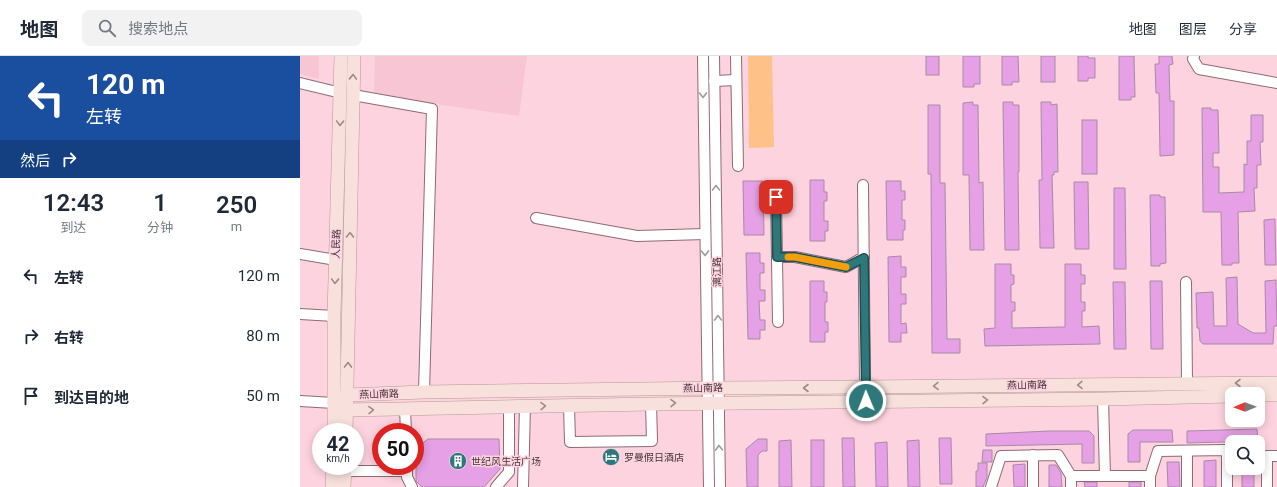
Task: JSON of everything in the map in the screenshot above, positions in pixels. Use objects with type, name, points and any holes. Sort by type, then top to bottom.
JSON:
[{"type":"main road","name":"人民路","points":[[342,56],[347,94],[348,395],[346,423]]},
{"type":"main road","name":"人民路","points":[[334,423],[334,316],[336,260],[347,94],[354,56]]},
{"type":"main road","name":"燕山南路","points":[[334,403],[348,395],[424,392],[1277,383]]},
{"type":"main road","points":[[1103,384],[1104,399]]},
{"type":"main road","points":[[963,386],[963,400]]},
{"type":"main road","points":[[865,387],[866,401]]},
{"type":"main road","points":[[560,390],[565,405]]},
{"type":"main road","points":[[1265,395],[1277,395]]},
{"type":"main road","name":"燕山南路","points":[[334,403],[347,410],[565,405],[1104,399],[1225,396]]},
{"type":"main road","points":[[332,487],[338,475]]},
{"type":"main road","points":[[342,475],[344,487]]},
{"type":"street","name":"漓江路","points":[[703,56],[705,234],[713,388]]},
{"type":"street","name":"漓江路","points":[[709,487],[713,403],[714,56]]},
{"type":"street","points":[[736,56],[738,166]]},
{"type":"street","points":[[1194,56],[1193,60],[1199,69],[1277,83]]},
{"type":"street","points":[[714,81],[736,80]]},
{"type":"street","points":[[300,83],[347,94],[432,109],[424,392]]},
{"type":"street","points":[[863,185],[865,387]]},
{"type":"street","points":[[776,197],[778,322]]},
{"type":"street","points":[[536,218],[637,236],[705,234]]},
{"type":"street","points":[[300,254],[336,260]]},
{"type":"street","points":[[777,257],[795,257],[846,267],[864,258]]},
{"type":"street","points":[[1186,282],[1187,383]]},
{"type":"street","points":[[300,314],[334,316]]},
{"type":"street","points":[[1104,399],[1105,476]]},
{"type":"street","points":[[300,401],[334,403]]},
{"type":"street","name":"漓江路","points":[[713,403],[720,487]]},
{"type":"street","points":[[565,405],[570,442],[652,441],[651,404]]},
{"type":"street","points":[[523,487],[525,406]]},
{"type":"street","points":[[496,487],[509,472],[509,407]]},
{"type":"street","points":[[405,409],[406,423]]},
{"type":"street","points":[[1150,487],[1150,476],[1158,451],[1227,450],[1227,487]]},
{"type":"street","points":[[1187,451],[1187,487]]},
{"type":"street","points":[[1033,455],[1033,487]]},
{"type":"street","points":[[991,487],[1001,456],[1058,455],[1071,476],[1071,487]]},
{"type":"street","points":[[1267,487],[1267,456],[1277,456]]},
{"type":"street","points":[[407,475],[412,487]]},
{"type":"street","points":[[1071,476],[1150,476]]},
{"type":"shaded area","points":[[300,56],[319,56],[319,79],[300,74]]},
{"type":"shaded area","points":[[375,56],[527,56],[519,116],[374,95]]},
{"type":"shaded area","points":[[748,56],[772,56],[774,147],[749,148]]},
{"type":"building","points":[[926,56],[939,56],[939,75],[926,75]]},
{"type":"building","points":[[963,56],[980,56],[980,84],[974,84],[974,87],[963,87]]},
{"type":"building","points":[[1002,56],[1018,56],[1019,82],[1012,82],[1012,85],[1002,85]]},
{"type":"building","points":[[1041,56],[1055,56],[1055,82],[1041,82]]},
{"type":"building","points":[[1078,56],[1095,58],[1095,78],[1088,78],[1088,81],[1078,81]]},
{"type":"building","points":[[1119,56],[1134,56],[1135,97],[1131,97],[1131,100],[1119,100]]},
{"type":"building","points":[[1159,56],[1172,56],[1173,64],[1169,65],[1170,101],[1174,101],[1174,155],[1160,156],[1159,93],[1156,93],[1155,64],[1159,64]]},
{"type":"building","points":[[973,102],[973,105],[978,105],[979,183],[983,182],[984,250],[970,250],[969,175],[963,175],[963,103]]},
{"type":"building","points":[[1003,102],[1013,102],[1013,105],[1019,105],[1019,250],[1005,250]]},
{"type":"building","points":[[1041,102],[1051,102],[1051,105],[1057,104],[1058,172],[1054,172],[1054,175],[1052,175],[1054,248],[1040,248],[1039,180],[1042,180]]},
{"type":"building","points":[[928,105],[940,105],[940,183],[945,183],[947,339],[960,339],[960,353],[932,353],[931,174],[928,174]]},
{"type":"building","points":[[1202,108],[1218,110],[1219,153],[1213,153],[1213,167],[1219,167],[1219,193],[1244,192],[1244,164],[1247,165],[1247,141],[1251,141],[1251,115],[1263,115],[1263,142],[1260,142],[1261,165],[1257,165],[1257,188],[1254,188],[1255,211],[1238,212],[1239,263],[1232,263],[1232,265],[1222,265],[1221,212],[1203,212]]},
{"type":"building","points":[[1082,120],[1097,120],[1097,174],[1082,174]]},
{"type":"building","points":[[810,180],[824,180],[824,192],[827,192],[827,201],[824,201],[824,221],[828,221],[828,231],[825,231],[825,241],[810,241]]},
{"type":"building","points":[[743,181],[763,181],[764,235],[744,235]]},
{"type":"building","points":[[886,181],[901,181],[901,191],[905,191],[905,200],[902,200],[902,220],[905,220],[903,240],[887,240]]},
{"type":"building","points":[[1074,182],[1088,182],[1089,249],[1075,249]]},
{"type":"building","points":[[1114,188],[1125,188],[1126,269],[1114,269]]},
{"type":"building","points":[[1150,195],[1160,195],[1160,197],[1165,197],[1166,263],[1160,264],[1160,266],[1151,266]]},
{"type":"building","points":[[1275,219],[1276,265],[1265,265],[1264,220]]},
{"type":"building","points":[[746,253],[760,253],[760,263],[764,263],[764,273],[760,273],[760,290],[765,290],[765,301],[759,301],[760,320],[765,320],[765,330],[760,330],[760,339],[748,339]]},
{"type":"building","points":[[901,256],[901,267],[906,267],[906,277],[901,277],[901,294],[906,294],[906,304],[901,304],[901,324],[906,323],[907,333],[901,333],[901,342],[889,342],[888,257]]},
{"type":"building","points":[[995,264],[1011,264],[1011,275],[1014,275],[1014,284],[1011,285],[1011,302],[1015,302],[1015,311],[1012,311],[1012,328],[1065,327],[1065,264],[1081,264],[1081,275],[1085,275],[1085,284],[1081,284],[1081,302],[1085,302],[1085,311],[1082,311],[1082,327],[1099,326],[1100,344],[985,346],[984,329],[995,328]]},
{"type":"building","points":[[1237,277],[1238,324],[1253,333],[1266,333],[1265,281],[1276,280],[1277,326],[1274,326],[1273,344],[1203,344],[1200,341],[1199,328],[1197,328],[1196,293],[1213,292],[1214,326],[1227,326],[1226,278]]},
{"type":"building","points":[[810,281],[824,281],[824,292],[827,292],[827,302],[825,302],[825,322],[828,322],[828,332],[825,332],[825,342],[810,342]]},
{"type":"building","points":[[1150,281],[1162,281],[1163,349],[1151,349]]},
{"type":"building","points":[[1113,282],[1125,282],[1126,349],[1114,349]]},
{"type":"building","points":[[1257,429],[1258,435],[1225,435],[1225,442],[1187,443],[1187,431]]},
{"type":"building","points":[[1133,430],[1172,430],[1173,442],[1140,442],[1140,462],[1128,462],[1128,434]]},
{"type":"building","points":[[1089,431],[1094,436],[1094,463],[1082,463],[1082,444],[986,446],[986,434]]},
{"type":"building","points":[[842,438],[854,438],[855,487],[843,487]]},
{"type":"building","points":[[939,438],[951,438],[952,484],[940,484]]},
{"type":"building","name":"世纪风生活广场","points":[[428,439],[499,439],[500,469],[484,487],[422,487],[416,481],[416,475],[424,475],[424,442]]},
{"type":"building","points":[[758,439],[767,439],[767,451],[762,451],[758,455],[758,487],[747,487],[746,449]]},
{"type":"building","points":[[791,440],[792,487],[779,487],[779,441]]},
{"type":"building","points":[[811,440],[824,440],[824,487],[811,487]]},
{"type":"building","points":[[919,440],[920,487],[908,487],[907,441]]},
{"type":"building","points":[[887,442],[888,487],[876,487],[875,443]]},
{"type":"building","points":[[983,450],[992,450],[992,462],[982,462]]},
{"type":"building","points":[[1216,460],[1216,487],[1204,487],[1204,461]]},
{"type":"building","points":[[1167,462],[1179,462],[1180,487],[1168,487]]},
{"type":"building","points":[[978,463],[987,463],[987,477],[983,487],[976,487],[976,471],[978,471]]},
{"type":"building","points":[[1025,464],[1025,487],[1014,487],[1013,465]]},
{"type":"building","points":[[1049,465],[1056,465],[1061,473],[1062,487],[1049,487]]},
{"type":"building","points":[[1242,475],[1254,475],[1254,487],[1242,487]]},
{"type":"building","points":[[1084,482],[1097,482],[1097,487],[1085,487]]},
{"type":"building","points":[[1129,482],[1141,482],[1141,487],[1129,487]]},
{"type":"slow traffic","points":[[788,257],[846,267]]},
{"type":"place","name":"罗曼假日酒店","points":[[611,457]]},
{"type":"place","name":"世纪风生活广场","points":[[458,461]]},
{"type":"route","points":[[776,197],[777,257],[795,257],[846,267],[864,258],[866,401]]}]
